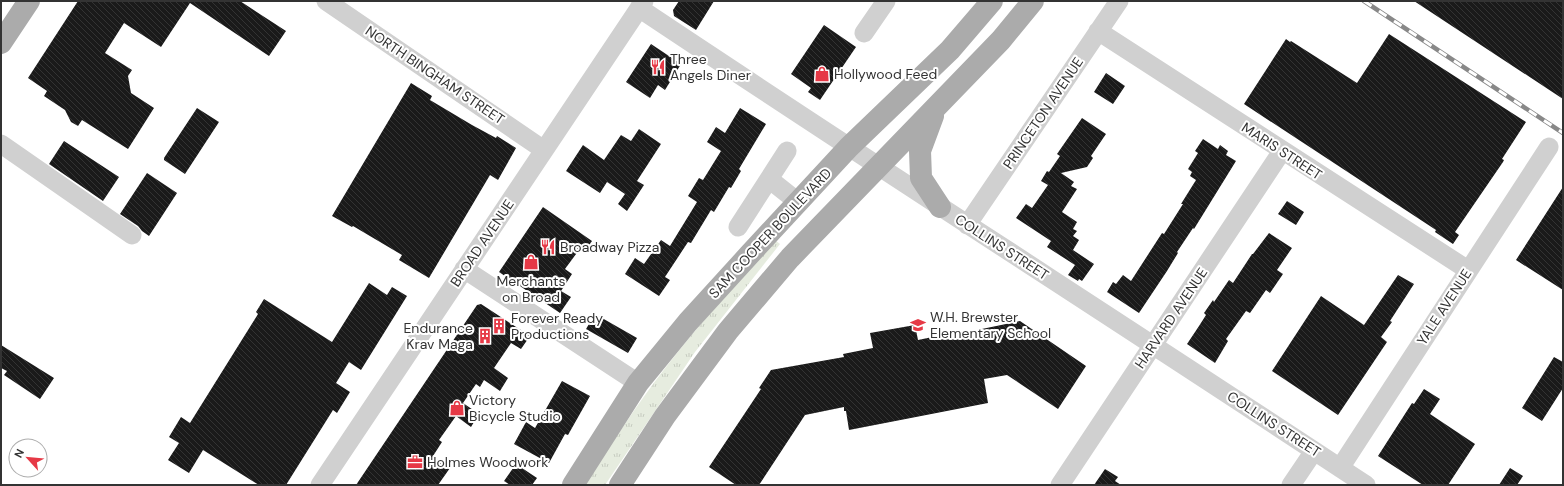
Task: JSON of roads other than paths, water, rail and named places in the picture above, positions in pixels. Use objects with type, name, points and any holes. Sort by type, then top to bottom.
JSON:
[{"type":"main road","points":[[1,43],[29,1]]},
{"type":"main road","name":"SAM COOPER BOULEVARD","points":[[573,485],[638,384],[688,322],[849,147],[950,50],[992,1]]},
{"type":"main road","points":[[620,485],[665,416],[728,331],[790,258],[1001,40],[1033,1]]},
{"type":"main road","points":[[937,107],[930,121],[920,151],[921,178],[940,207]]},
{"type":"street","name":"NORTH BINGHAM STREET","points":[[326,1],[544,150]]},
{"type":"street","points":[[864,33],[886,1]]},
{"type":"street","name":"PRINCETON AVENUE","points":[[967,225],[1119,1]]},
{"type":"street","name":"BROAD AVENUE","points":[[320,485],[641,5]]},
{"type":"street","name":"COLLINS STREET","points":[[641,5],[879,167],[1366,485]]},
{"type":"street","name":"MARIS STREET","points":[[1098,31],[1468,270]]},
{"type":"street","points":[[1,144],[132,235]]},
{"type":"street","name":"YALE AVENUE","points":[[1340,468],[1549,147]]},
{"type":"street","points":[[738,227],[787,151]]},
{"type":"street","name":"HARVARD AVENUE","points":[[1060,485],[1282,151]]},
{"type":"street","points":[[769,179],[798,202]]},
{"type":"street","points":[[464,269],[638,384]]},
{"type":"street","points":[[1291,485],[1314,451]]},
{"type":"railway","points":[[1364,1],[1563,133]]},
{"type":"place","name":"Three Angels Diner","points":[[658,67]]},
{"type":"place","name":"Hollywood Feed","points":[[822,74]]},
{"type":"place","name":"Broadway Pizza","points":[[548,247]]},
{"type":"place","name":"Merchants on Broad","points":[[531,262]]},
{"type":"place","name":"W.H. Brewster Elementary School","points":[[918,325]]},
{"type":"place","name":"Forever Ready Productions","points":[[499,326]]},
{"type":"place","name":"Endurance Krav Maga","points":[[485,336]]},
{"type":"place","name":"Victory Bicycle Studio","points":[[457,408]]},
{"type":"place","name":"Holmes Woodwork","points":[[415,462]]}]
